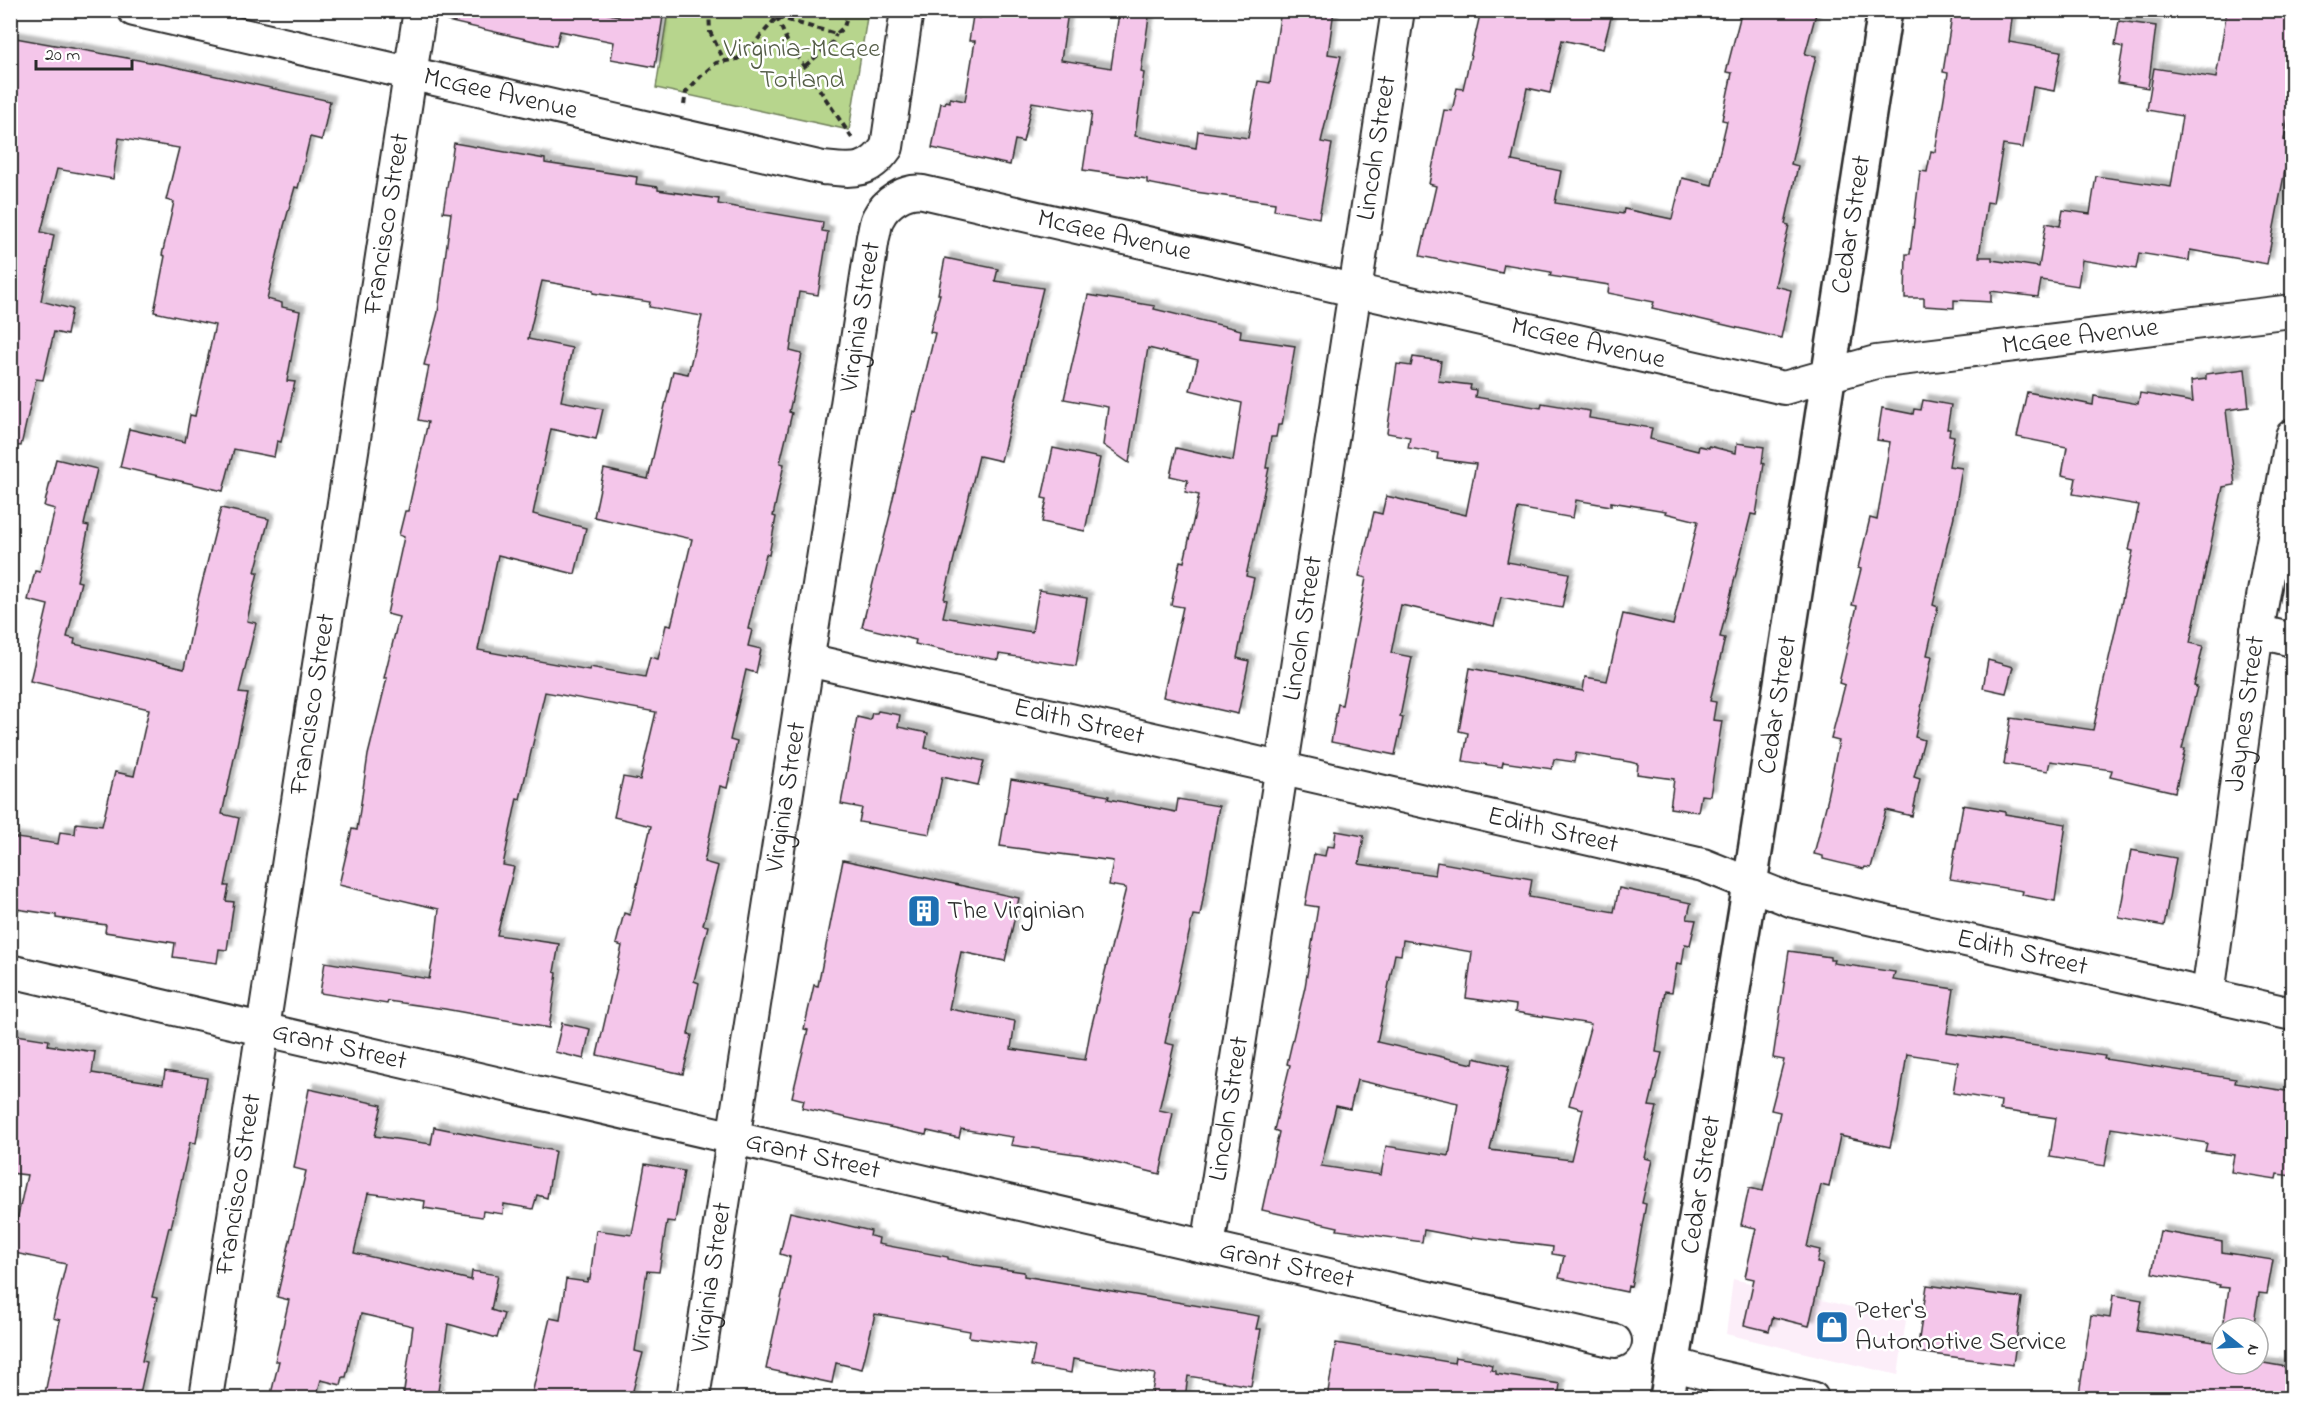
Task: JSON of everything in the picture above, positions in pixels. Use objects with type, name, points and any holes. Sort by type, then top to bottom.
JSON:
[{"type":"street","name":"McGee Avenue","points":[[134,10],[823,168],[848,171],[868,168]]},
{"type":"street","name":"Francisco Street","points":[[206,1398],[420,10]]},
{"type":"street","points":[[868,168],[878,161],[887,147],[907,10]]},
{"type":"street","name":"Lincoln Street","points":[[1208,1247],[1398,10]]},
{"type":"street","name":"Cedar Street","points":[[1667,1398],[1750,884],[1885,10]]},
{"type":"street","name":"McGee Avenue","points":[[890,202],[900,196],[917,191],[923,192],[1784,388],[1876,362],[2292,311]]},
{"type":"street","name":"Virginia Street","points":[[693,1398],[873,237],[878,218],[890,202]]},
{"type":"street","name":"Jaynes Street","points":[[2208,995],[2257,632],[2292,436]]},
{"type":"street","points":[[2257,632],[2292,640]]},
{"type":"street","name":"Edith Street","points":[[808,660],[1703,866],[1794,901],[2292,1014]]},
{"type":"street","name":"Grant Street","points":[[10,971],[1615,1341]]},
{"type":"street","points":[[1673,1364],[1812,1398]]},
{"type":"path","points":[[709,10],[710,33],[724,60]]},
{"type":"path","points":[[678,135],[686,92],[716,63],[737,58],[746,53],[777,17],[779,10]]},
{"type":"path","points":[[805,66],[832,43],[836,34],[844,27],[849,10]]},
{"type":"path","points":[[777,17],[836,34]]},
{"type":"path","points":[[777,17],[787,41],[844,124],[868,168]]},
{"type":"shaded area","points":[[1733,1279],[1906,1320],[1898,1375],[1726,1334]]},
{"type":"green space","name":"Virginia-McGee Totland","points":[[668,11],[868,11],[849,130],[656,88]]},
{"type":"building","points":[[449,10],[599,10],[599,12],[619,16],[620,10],[664,10],[655,67],[611,59],[614,42],[560,31],[556,46],[447,21]]},
{"type":"building","points":[[981,10],[1068,12],[1061,60],[1111,68],[1119,13],[1149,17],[1135,136],[1196,148],[1198,131],[1248,138],[1258,81],[1270,83],[1281,10],[1334,10],[1328,54],[1341,56],[1321,142],[1332,144],[1319,218],[1274,210],[1275,203],[1188,191],[1147,183],[1147,179],[1083,170],[1092,112],[1032,102],[1023,142],[1015,140],[1010,165],[932,148],[941,103],[950,102],[950,98],[965,101],[975,41],[969,41],[973,16],[980,18]]},
{"type":"building","points":[[1481,10],[1613,10],[1603,49],[1562,40],[1550,93],[1527,88],[1512,161],[1561,171],[1555,203],[1623,214],[1624,209],[1672,219],[1682,178],[1712,185],[1727,121],[1722,120],[1732,73],[1726,72],[1742,10],[1817,10],[1805,54],[1816,56],[1791,164],[1798,166],[1785,224],[1789,225],[1775,286],[1791,290],[1781,338],[1652,308],[1654,302],[1608,293],[1609,285],[1550,276],[1551,272],[1504,264],[1502,273],[1420,256],[1436,186],[1429,184],[1444,110],[1452,111],[1457,88],[1463,89]]},
{"type":"building","points":[[1953,10],[2013,10],[2009,42],[2061,51],[2054,91],[2033,87],[2023,148],[2003,145],[1993,203],[1987,202],[1979,257],[1992,257],[1992,260],[2039,267],[2046,223],[2060,226],[2063,210],[2090,214],[2096,176],[2171,187],[2182,116],[2147,110],[2154,68],[2216,78],[2227,10],[2292,10],[2292,52],[2286,90],[2292,91],[2292,94],[2284,140],[2292,141],[2292,157],[2290,171],[2285,170],[2267,264],[2190,250],[2189,261],[2139,253],[2136,269],[2082,260],[2078,286],[2041,280],[2038,297],[1991,291],[1991,302],[1954,300],[1954,308],[1924,306],[1924,298],[1905,298],[1906,254],[1910,254],[1920,171],[1927,172],[1931,151],[1935,152],[1948,73],[1943,72]]},
{"type":"building","points":[[2119,21],[2156,26],[2148,88],[2117,83],[2123,47],[2115,45]]},
{"type":"building","points":[[10,37],[166,65],[330,101],[322,140],[310,137],[298,188],[295,187],[284,226],[267,299],[282,303],[282,307],[300,311],[287,381],[295,382],[281,442],[277,441],[274,457],[234,449],[223,491],[120,467],[129,429],[185,442],[190,415],[195,416],[215,325],[154,312],[165,256],[162,255],[174,202],[166,200],[179,148],[119,138],[113,179],[57,169],[41,232],[54,235],[41,301],[72,309],[67,335],[54,332],[43,380],[36,379],[21,446],[10,445]]},
{"type":"building","points":[[454,143],[545,159],[545,163],[637,177],[636,184],[658,187],[658,190],[719,199],[718,204],[823,222],[822,231],[828,232],[818,295],[799,292],[790,351],[802,354],[789,412],[792,413],[780,463],[784,464],[773,516],[776,517],[769,555],[766,554],[748,629],[752,630],[748,646],[761,649],[756,673],[746,670],[730,740],[737,742],[727,788],[720,786],[704,862],[718,866],[703,925],[708,926],[694,981],[699,983],[688,1034],[692,1035],[683,1074],[597,1055],[622,946],[616,944],[624,913],[630,915],[651,826],[614,817],[623,777],[640,780],[656,712],[545,692],[520,799],[517,798],[503,865],[514,867],[497,935],[559,944],[549,1028],[445,1009],[388,1001],[387,1004],[320,993],[325,962],[429,979],[434,953],[439,909],[339,885],[352,829],[357,830],[368,755],[399,617],[387,614],[404,537],[399,535],[405,511],[408,511],[428,422],[418,420],[429,366],[424,365],[438,312],[451,213],[443,212]],"holes":[[[542,281],[593,290],[593,293],[650,302],[649,307],[702,316],[688,374],[673,371],[648,479],[604,469],[594,517],[692,539],[671,626],[666,625],[658,659],[650,657],[645,677],[590,667],[589,670],[478,650],[498,555],[575,574],[586,528],[533,514],[551,429],[596,439],[603,409],[561,401],[572,348],[528,339]]]},
{"type":"building","points":[[945,258],[998,269],[995,281],[1043,288],[1001,461],[979,456],[944,599],[947,600],[943,617],[1032,632],[1039,590],[1087,598],[1076,666],[999,654],[998,660],[951,652],[915,644],[916,640],[862,627],[913,411],[916,412],[935,333],[930,332],[940,294],[938,294]]},
{"type":"building","points":[[1088,295],[1155,306],[1154,309],[1241,330],[1240,338],[1295,346],[1282,425],[1278,425],[1276,437],[1271,437],[1266,468],[1269,468],[1246,576],[1254,578],[1237,658],[1249,661],[1238,714],[1163,697],[1183,607],[1171,605],[1180,561],[1184,562],[1199,495],[1185,492],[1188,480],[1170,476],[1176,448],[1233,461],[1242,403],[1190,390],[1198,360],[1148,348],[1129,463],[1103,445],[1108,407],[1064,399]]},
{"type":"building","points":[[1413,357],[1441,361],[1438,381],[1471,385],[1470,389],[1476,390],[1475,397],[1541,408],[1542,403],[1590,411],[1589,418],[1652,428],[1650,439],[1698,451],[1699,446],[1709,448],[1709,446],[1736,453],[1737,443],[1764,447],[1762,463],[1764,464],[1756,515],[1751,514],[1720,637],[1725,638],[1710,701],[1716,702],[1713,720],[1722,721],[1710,796],[1701,795],[1698,812],[1670,808],[1674,779],[1637,774],[1638,764],[1630,762],[1576,753],[1574,762],[1554,759],[1552,769],[1503,762],[1502,767],[1463,761],[1468,733],[1459,731],[1470,668],[1583,691],[1585,677],[1607,681],[1623,614],[1673,625],[1698,521],[1665,513],[1666,511],[1611,502],[1611,506],[1576,500],[1573,518],[1518,508],[1507,562],[1569,573],[1562,608],[1501,597],[1494,626],[1401,605],[1391,653],[1412,657],[1395,755],[1331,742],[1338,704],[1342,705],[1366,578],[1359,576],[1374,512],[1382,514],[1386,496],[1466,515],[1476,464],[1437,459],[1438,453],[1408,448],[1410,437],[1387,433],[1397,364],[1411,366]]},
{"type":"building","points":[[2245,369],[2249,407],[2226,410],[2235,485],[2223,487],[2190,643],[2203,646],[2194,686],[2197,687],[2182,749],[2185,749],[2175,792],[2110,777],[2112,770],[2050,761],[2048,771],[2004,764],[2011,718],[2093,730],[2133,551],[2129,550],[2139,505],[2073,494],[2076,478],[2062,475],[2067,447],[2017,437],[2027,392],[2093,405],[2094,396],[2138,404],[2140,393],[2193,402],[2191,381],[2206,379],[2206,374]]},
{"type":"building","points":[[1923,400],[1951,405],[1947,429],[1950,429],[1949,435],[1954,436],[1949,466],[1962,468],[1954,516],[1933,605],[1938,607],[1927,655],[1932,656],[1915,737],[1924,740],[1914,777],[1920,779],[1912,816],[1886,810],[1871,868],[1865,867],[1864,869],[1823,859],[1823,856],[1814,854],[1839,741],[1831,739],[1845,685],[1839,683],[1857,606],[1852,605],[1861,569],[1858,568],[1870,518],[1877,520],[1890,442],[1877,440],[1882,408],[1913,414],[1914,409],[1921,410]]},
{"type":"building","points":[[1053,448],[1100,458],[1085,531],[1042,522],[1047,499],[1042,498]]},
{"type":"building","points":[[56,459],[97,469],[84,525],[89,526],[77,581],[81,582],[67,637],[75,639],[74,644],[184,669],[198,599],[221,508],[269,519],[255,572],[258,572],[247,621],[256,623],[239,693],[248,694],[222,814],[239,818],[225,886],[229,886],[226,901],[234,902],[227,950],[219,949],[217,963],[173,957],[175,943],[105,932],[106,925],[56,918],[56,915],[10,908],[10,837],[58,844],[60,832],[75,834],[76,823],[102,826],[115,772],[134,776],[149,709],[30,681],[48,605],[28,600],[35,571],[40,572],[55,509],[44,506]]},
{"type":"building","points":[[1988,660],[2013,667],[2006,693],[1983,688]]},
{"type":"building","points":[[878,711],[900,715],[898,727],[928,733],[925,748],[984,761],[978,785],[942,777],[930,834],[859,822],[862,808],[841,804],[857,717],[870,720],[872,713]]},
{"type":"building","points":[[1011,779],[1109,796],[1108,799],[1176,812],[1178,799],[1219,806],[1200,916],[1193,915],[1165,1043],[1174,1045],[1159,1110],[1173,1113],[1160,1174],[1083,1155],[1011,1145],[1013,1137],[961,1129],[959,1138],[927,1131],[926,1135],[802,1108],[804,1100],[792,1097],[808,1030],[804,1029],[814,985],[818,986],[843,860],[1019,898],[1005,961],[961,952],[949,1009],[1015,1021],[1011,1049],[1085,1060],[1126,888],[1109,885],[1113,861],[1000,846]]},
{"type":"building","points":[[1963,805],[2066,824],[2055,901],[2022,895],[2023,891],[1950,879]]},
{"type":"building","points":[[1336,831],[1364,836],[1359,864],[1435,875],[1437,862],[1532,879],[1529,897],[1614,912],[1619,888],[1691,903],[1687,919],[1696,920],[1690,945],[1685,944],[1682,964],[1677,963],[1672,992],[1665,991],[1656,1052],[1662,1053],[1649,1106],[1657,1107],[1645,1158],[1652,1160],[1642,1203],[1646,1204],[1631,1287],[1628,1286],[1627,1292],[1559,1278],[1564,1256],[1552,1254],[1553,1247],[1473,1237],[1472,1239],[1424,1230],[1422,1242],[1337,1230],[1338,1227],[1262,1210],[1279,1132],[1274,1130],[1290,1065],[1287,1064],[1305,987],[1318,907],[1305,905],[1314,854],[1325,856],[1327,846],[1334,847]],"holes":[[[1403,940],[1472,952],[1466,998],[1516,1005],[1515,1012],[1591,1024],[1569,1105],[1583,1109],[1571,1160],[1490,1150],[1509,1066],[1474,1058],[1473,1064],[1377,1042],[1395,954],[1401,955]],[[1357,1080],[1458,1103],[1449,1156],[1386,1146],[1381,1175],[1321,1166],[1336,1106],[1350,1109]]]},
{"type":"building","points":[[2131,850],[2176,858],[2164,926],[2119,918]]},
{"type":"building","points":[[1789,951],[1830,957],[1830,960],[1834,960],[1833,963],[1895,972],[1893,980],[1954,989],[1947,1033],[2105,1056],[2104,1059],[2236,1079],[2235,1083],[2292,1092],[2292,1176],[2277,1174],[2276,1179],[2231,1172],[2234,1155],[2205,1151],[2207,1143],[2111,1128],[2105,1166],[2050,1157],[2056,1118],[2000,1110],[2001,1101],[1953,1093],[1958,1062],[1907,1054],[1890,1147],[1840,1136],[1829,1187],[1821,1185],[1807,1247],[1820,1250],[1817,1263],[1823,1264],[1809,1326],[1773,1317],[1769,1331],[1744,1325],[1754,1279],[1745,1277],[1756,1228],[1741,1225],[1749,1188],[1763,1191],[1780,1112],[1771,1110],[1784,1060],[1773,1058]]},
{"type":"building","points":[[562,1023],[590,1029],[584,1059],[555,1052]]},
{"type":"building","points":[[10,1034],[49,1040],[48,1045],[95,1052],[92,1073],[163,1084],[165,1071],[207,1078],[196,1143],[190,1142],[171,1228],[169,1227],[152,1297],[157,1298],[142,1361],[147,1362],[139,1398],[44,1398],[60,1320],[53,1318],[66,1264],[10,1252],[27,1175],[10,1173]]},
{"type":"building","points":[[309,1089],[382,1105],[375,1136],[431,1144],[434,1127],[555,1151],[547,1198],[537,1195],[533,1209],[504,1204],[503,1214],[483,1211],[482,1217],[424,1208],[425,1201],[368,1193],[354,1253],[471,1280],[472,1271],[498,1275],[491,1310],[504,1314],[497,1338],[448,1324],[437,1398],[403,1398],[413,1326],[361,1314],[346,1377],[343,1377],[341,1385],[321,1380],[316,1398],[270,1398],[279,1361],[275,1361],[289,1300],[277,1297],[306,1171],[294,1168]]},
{"type":"building","points":[[645,1164],[684,1171],[675,1222],[667,1221],[659,1272],[647,1271],[635,1351],[643,1353],[631,1398],[531,1398],[550,1318],[560,1320],[566,1279],[587,1282],[590,1279],[596,1230],[632,1235]]},
{"type":"building","points":[[790,1212],[871,1231],[870,1236],[879,1238],[878,1244],[948,1257],[948,1259],[975,1265],[1024,1272],[1024,1276],[1259,1316],[1256,1329],[1261,1329],[1251,1386],[1188,1376],[1185,1398],[1151,1398],[1155,1374],[1073,1359],[1071,1373],[1031,1366],[1035,1346],[969,1337],[970,1331],[875,1314],[862,1369],[836,1363],[832,1383],[766,1369],[790,1257],[780,1254]]},
{"type":"building","points":[[2160,1231],[2222,1242],[2222,1252],[2273,1260],[2267,1294],[2259,1293],[2255,1316],[2225,1316],[2229,1288],[2152,1273]]},
{"type":"building","points":[[1927,1285],[2022,1298],[2013,1365],[1917,1352]]},
{"type":"building","points":[[2113,1295],[2142,1300],[2137,1331],[2210,1341],[2210,1376],[2270,1376],[2270,1364],[2292,1368],[2292,1398],[2108,1398],[2079,1394],[2091,1315],[2110,1318]]},
{"type":"building","points":[[1336,1343],[1454,1363],[1455,1357],[1479,1361],[1492,1365],[1491,1370],[1496,1371],[1496,1374],[1560,1384],[1558,1398],[1327,1398]]},
{"type":"place","name":"The Virginian","points":[[924,911]]},
{"type":"place","name":"Peter's Automotive Service","points":[[1832,1327]]}]
